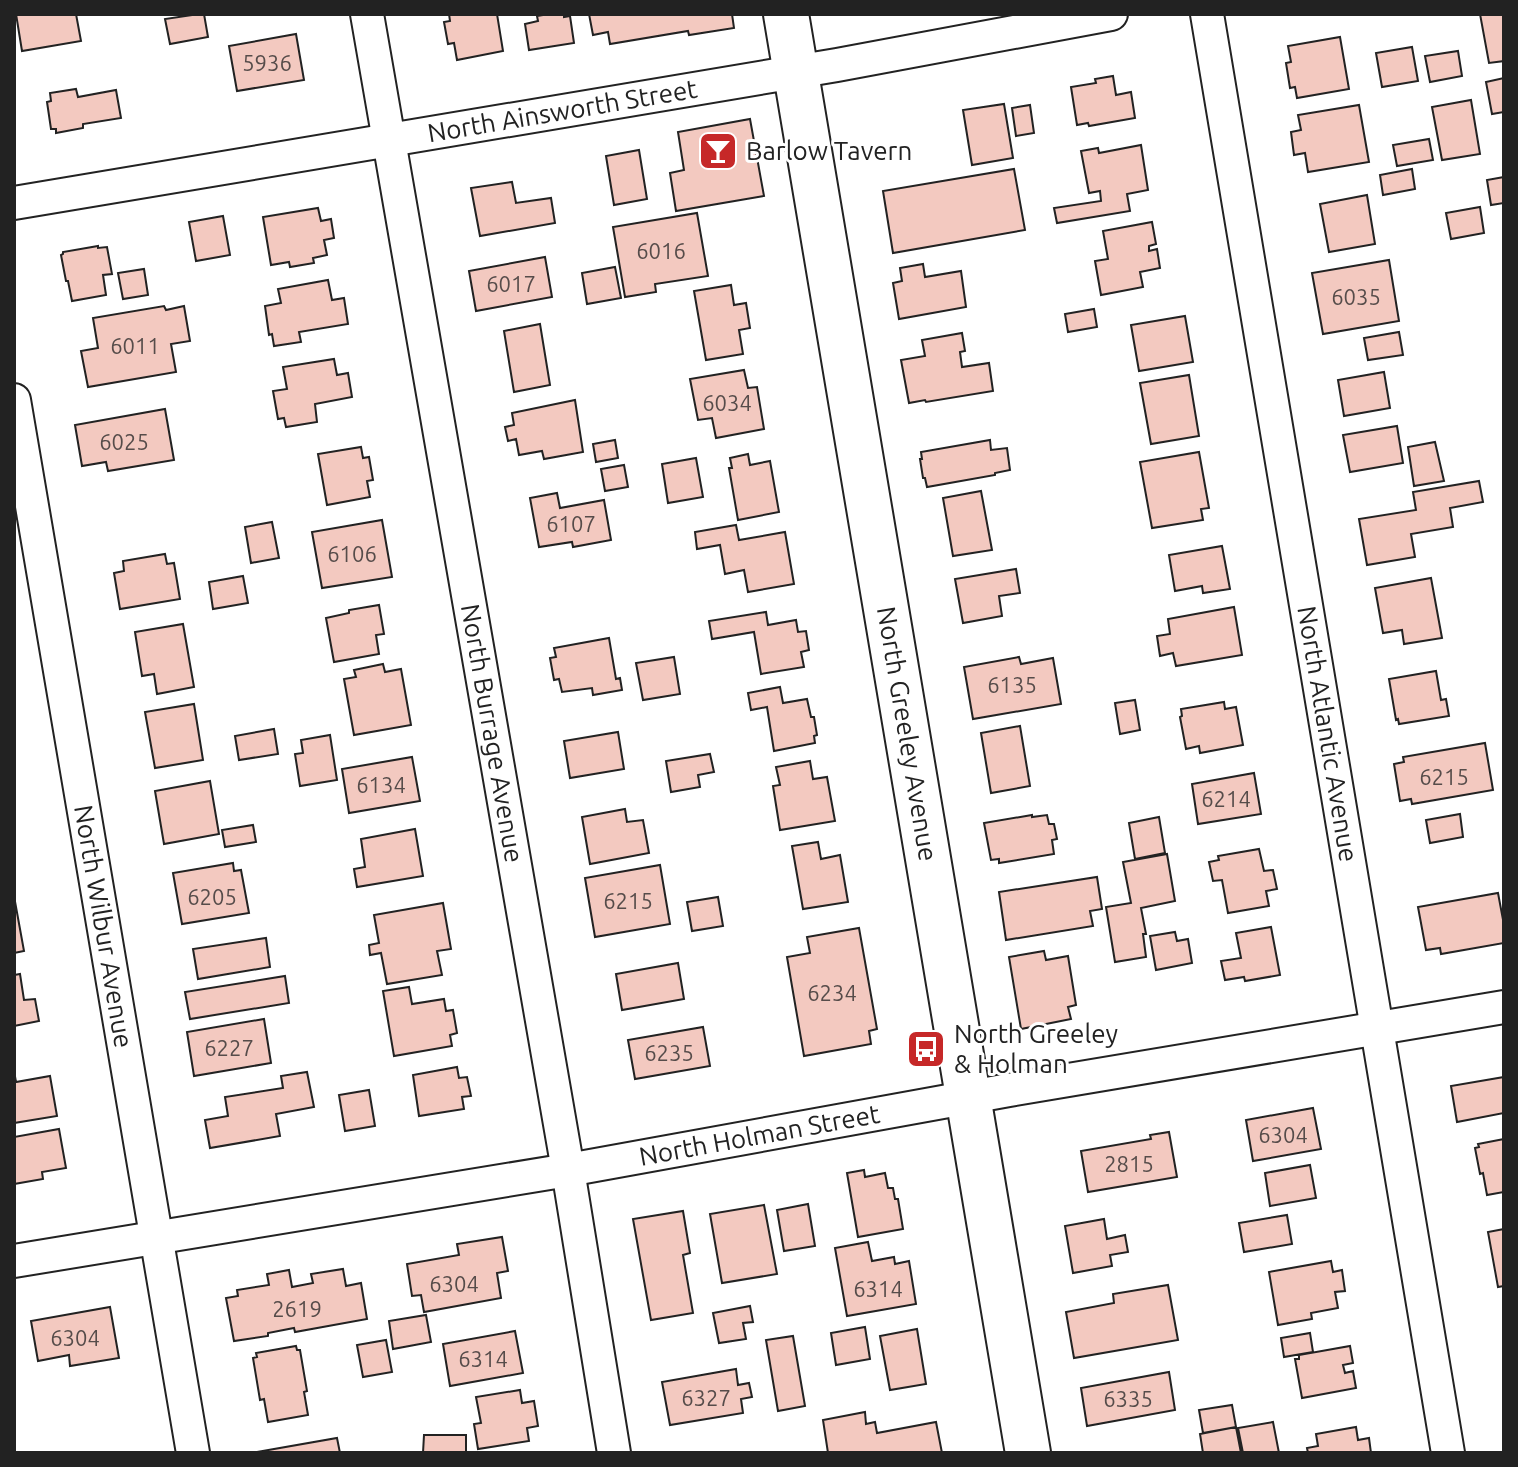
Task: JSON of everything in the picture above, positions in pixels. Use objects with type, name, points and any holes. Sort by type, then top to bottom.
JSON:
[{"type":"main road","name":"North Greeley Avenue","points":[[786,14],[1028,1453]]},
{"type":"street","name":"North Burrage Avenue","points":[[367,14],[568,1170],[614,1453]]},
{"type":"street","name":"North Ainsworth Street","points":[[14,203],[795,72],[1111,14]]},
{"type":"street","name":"North Atlantic Avenue","points":[[1207,14],[1448,1453]]},
{"type":"street","name":"North Wilbur Avenue","points":[[14,400],[193,1453]]},
{"type":"street","name":"North Holman Street","points":[[14,1261],[568,1170],[968,1097],[1504,1007]]},
{"type":"building","points":[[16,14],[76,14],[81,41],[22,51]]},
{"type":"building","points":[[204,14],[208,37],[170,44],[165,19]]},
{"type":"building","points":[[449,14],[497,14],[503,51],[457,60],[454,43],[448,44],[444,22],[450,21]]},
{"type":"building","points":[[589,14],[732,14],[734,28],[689,35],[688,31],[610,44],[608,32],[593,35]]},
{"type":"building","points":[[1480,14],[1504,14],[1504,61],[1489,63]]},
{"type":"building","points":[[537,16],[570,16],[574,43],[529,50],[525,24],[538,21]]},
{"type":"building","points":[[296,34],[304,80],[237,91],[229,46]]},
{"type":"building","points":[[1340,37],[1349,89],[1297,98],[1295,87],[1290,88],[1286,63],[1291,62],[1288,46]]},
{"type":"building","points":[[1412,47],[1418,81],[1382,87],[1376,53]]},
{"type":"building","points":[[1458,51],[1462,76],[1430,82],[1425,56]]},
{"type":"building","points":[[1113,76],[1116,95],[1131,92],[1135,118],[1089,126],[1088,123],[1077,125],[1071,87],[1096,83],[1095,79]]},
{"type":"building","points":[[1504,78],[1504,112],[1492,114],[1486,82]]},
{"type":"building","points":[[76,89],[78,97],[116,90],[121,118],[83,124],[83,128],[56,133],[56,129],[51,129],[47,102],[51,101],[50,93]]},
{"type":"building","points":[[1471,100],[1480,154],[1442,160],[1432,107]]},
{"type":"building","points":[[1004,104],[1013,158],[972,165],[963,110]]},
{"type":"building","points":[[1030,105],[1034,133],[1016,136],[1012,108]]},
{"type":"building","points":[[1359,105],[1369,162],[1308,172],[1305,153],[1294,155],[1291,132],[1301,130],[1298,115]]},
{"type":"building","name":"Barlow Tavern","points":[[750,119],[764,196],[676,211],[670,173],[684,170],[678,132]]},
{"type":"building","points":[[1429,139],[1433,160],[1397,166],[1393,145]]},
{"type":"building","points":[[1141,145],[1148,190],[1127,194],[1130,211],[1057,223],[1054,208],[1101,201],[1100,191],[1089,193],[1081,151],[1098,148],[1099,153]]},
{"type":"building","points":[[639,150],[647,199],[614,205],[606,156]]},
{"type":"building","points":[[1014,169],[1025,230],[893,253],[883,191]]},
{"type":"building","points":[[1412,169],[1415,189],[1383,195],[1380,175]]},
{"type":"building","points":[[1504,177],[1504,203],[1491,205],[1487,180]]},
{"type":"building","points":[[512,182],[516,203],[551,198],[555,223],[480,236],[471,188]]},
{"type":"building","points":[[1367,195],[1375,244],[1329,252],[1320,204]]},
{"type":"building","points":[[1480,207],[1484,233],[1451,239],[1446,213]]},
{"type":"building","points":[[318,208],[321,221],[331,219],[334,238],[324,240],[327,255],[313,258],[314,263],[290,267],[289,262],[271,265],[263,217]]},
{"type":"building","points":[[697,213],[708,276],[655,284],[656,292],[625,297],[613,227]]},
{"type":"building","points":[[223,216],[230,255],[196,261],[189,222]]},
{"type":"building","points":[[1152,222],[1156,244],[1149,246],[1149,251],[1157,249],[1160,268],[1140,272],[1143,287],[1101,295],[1095,261],[1108,259],[1103,231]]},
{"type":"building","points":[[107,247],[112,274],[103,275],[106,295],[72,301],[61,255],[63,252]]},
{"type":"building","points":[[545,257],[552,297],[476,311],[469,271]]},
{"type":"building","points":[[1389,260],[1399,321],[1323,334],[1312,273]]},
{"type":"building","points":[[923,264],[925,277],[961,271],[966,307],[899,319],[893,283],[902,281],[900,268]]},
{"type":"building","points":[[615,267],[621,298],[587,304],[582,273]]},
{"type":"building","points":[[144,269],[148,295],[123,299],[118,273]]},
{"type":"building","points":[[328,280],[332,300],[344,298],[348,324],[299,332],[301,342],[274,346],[272,334],[269,335],[265,306],[281,303],[278,289]]},
{"type":"building","points":[[731,285],[734,305],[746,303],[750,328],[739,330],[743,354],[706,360],[694,291]]},
{"type":"building","points":[[164,306],[166,310],[184,306],[190,341],[171,344],[176,372],[88,387],[81,351],[98,348],[93,318]]},
{"type":"building","points":[[1094,309],[1097,327],[1068,332],[1065,314]]},
{"type":"building","points":[[1185,316],[1193,362],[1139,371],[1131,325]]},
{"type":"building","points":[[540,324],[550,385],[514,392],[504,331]]},
{"type":"building","points":[[1399,332],[1403,355],[1368,360],[1364,338]]},
{"type":"building","points":[[962,333],[965,351],[960,352],[962,367],[989,363],[993,391],[909,403],[901,360],[925,356],[922,340]]},
{"type":"building","points":[[334,359],[337,375],[348,373],[352,397],[315,404],[317,422],[286,427],[284,418],[278,419],[273,391],[287,389],[283,367]]},
{"type":"building","points":[[744,370],[748,388],[757,387],[764,429],[716,438],[712,418],[698,420],[690,379]]},
{"type":"building","points":[[1384,372],[1390,408],[1344,416],[1338,380]]},
{"type":"building","points":[[1189,375],[1199,436],[1151,444],[1140,383]]},
{"type":"building","points":[[575,400],[583,452],[544,459],[542,451],[519,455],[516,439],[508,441],[505,427],[514,425],[512,413]]},
{"type":"building","points":[[165,409],[174,460],[108,471],[106,462],[82,466],[75,425]]},
{"type":"building","points":[[1397,426],[1403,463],[1350,472],[1343,435]]},
{"type":"building","points":[[615,440],[618,458],[596,462],[593,444]]},
{"type":"building","points":[[990,440],[991,450],[1007,448],[1010,470],[927,487],[923,478],[921,452]]},
{"type":"building","points":[[1435,442],[1444,481],[1414,486],[1408,447]]},
{"type":"building","points":[[361,447],[363,458],[369,457],[373,480],[367,481],[370,497],[327,505],[318,454]]},
{"type":"building","points":[[1199,452],[1209,508],[1201,509],[1203,520],[1152,528],[1140,462]]},
{"type":"building","points":[[748,454],[750,465],[770,461],[779,512],[738,520],[730,458]]},
{"type":"building","points":[[696,458],[703,497],[668,503],[662,464]]},
{"type":"building","points":[[624,465],[628,487],[605,491],[601,469]]},
{"type":"building","points":[[1479,481],[1483,502],[1450,508],[1453,527],[1411,534],[1415,557],[1367,565],[1359,519],[1416,510],[1413,492]]},
{"type":"building","points":[[981,491],[992,550],[953,556],[943,498]]},
{"type":"building","points":[[557,493],[560,508],[604,500],[611,540],[573,547],[572,542],[539,547],[530,498]]},
{"type":"building","points":[[382,520],[392,577],[322,588],[312,532]]},
{"type":"building","points":[[272,522],[279,558],[251,563],[245,527]]},
{"type":"building","points":[[736,525],[739,540],[785,532],[794,584],[748,592],[744,570],[725,574],[720,545],[697,549],[695,532]]},
{"type":"building","points":[[1222,546],[1230,589],[1203,593],[1202,586],[1175,591],[1169,555]]},
{"type":"building","points":[[165,554],[167,564],[174,563],[180,599],[120,609],[114,573],[124,571],[123,561]]},
{"type":"building","points":[[1016,569],[1020,593],[999,596],[1002,616],[963,623],[955,579]]},
{"type":"building","points":[[243,576],[248,603],[213,609],[209,582]]},
{"type":"building","points":[[1431,578],[1442,638],[1404,644],[1402,630],[1383,633],[1375,588]]},
{"type":"building","points":[[379,605],[384,634],[376,635],[379,654],[334,662],[326,618]]},
{"type":"building","points":[[1234,607],[1242,655],[1176,666],[1173,653],[1160,656],[1157,636],[1170,634],[1168,619]]},
{"type":"building","points":[[766,612],[768,625],[796,620],[798,632],[806,631],[809,650],[801,652],[804,667],[761,674],[754,632],[712,639],[709,621]]},
{"type":"building","points":[[183,624],[194,687],[157,694],[154,674],[142,676],[135,632]]},
{"type":"building","points":[[609,638],[616,679],[620,678],[622,690],[593,695],[592,688],[562,692],[559,679],[554,680],[550,658],[556,657],[554,648]]},
{"type":"building","points":[[674,657],[680,694],[643,700],[636,663]]},
{"type":"building","points":[[1019,657],[1021,664],[1053,658],[1061,704],[973,719],[964,667]]},
{"type":"building","points":[[383,664],[385,672],[401,669],[411,725],[354,735],[344,679],[356,677],[354,670]]},
{"type":"building","points":[[1436,671],[1441,700],[1446,699],[1449,716],[1399,724],[1389,679]]},
{"type":"building","points":[[780,687],[783,703],[807,699],[811,717],[814,717],[815,743],[774,751],[767,707],[751,710],[748,693]]},
{"type":"building","points":[[1135,700],[1140,730],[1120,734],[1115,703]]},
{"type":"building","points":[[1224,702],[1225,709],[1236,707],[1243,745],[1200,753],[1199,746],[1186,749],[1181,709]]},
{"type":"building","points":[[194,704],[203,760],[155,768],[145,712]]},
{"type":"building","points":[[1020,726],[1030,786],[991,793],[981,733]]},
{"type":"building","points":[[274,729],[278,754],[239,760],[235,736]]},
{"type":"building","points":[[618,732],[624,769],[570,778],[564,741]]},
{"type":"building","points":[[330,735],[337,780],[300,786],[295,754],[303,753],[301,740]]},
{"type":"building","points":[[1485,743],[1493,790],[1412,804],[1411,799],[1400,801],[1394,764],[1404,762],[1403,757]]},
{"type":"building","points":[[710,754],[714,772],[698,775],[700,787],[671,792],[666,761]]},
{"type":"building","points":[[412,757],[420,801],[349,813],[342,769]]},
{"type":"building","points":[[810,761],[813,779],[827,777],[835,821],[780,830],[773,786],[780,785],[776,767]]},
{"type":"building","points":[[1254,773],[1261,814],[1198,824],[1192,784]]},
{"type":"building","points":[[210,781],[219,834],[164,844],[155,791]]},
{"type":"building","points":[[625,809],[627,822],[643,820],[649,853],[590,864],[582,817]]},
{"type":"building","points":[[1460,814],[1463,837],[1430,843],[1426,820]]},
{"type":"building","points":[[1047,815],[1049,824],[1054,824],[1057,839],[1052,840],[1054,854],[999,863],[999,859],[991,860],[984,823]]},
{"type":"building","points":[[1159,817],[1165,853],[1135,859],[1129,823]]},
{"type":"building","points":[[253,825],[256,842],[225,847],[222,830]]},
{"type":"building","points":[[415,829],[423,876],[357,887],[354,869],[365,867],[361,839]]},
{"type":"building","points":[[818,842],[821,859],[840,855],[848,902],[803,909],[792,846]]},
{"type":"building","points":[[1259,849],[1264,871],[1273,870],[1277,889],[1266,891],[1269,906],[1228,913],[1222,880],[1213,881],[1209,862],[1219,860],[1218,856]]},
{"type":"building","points":[[1167,854],[1175,901],[1141,908],[1146,957],[1115,962],[1106,907],[1131,903],[1123,862]]},
{"type":"building","points":[[233,863],[234,871],[241,870],[249,913],[182,924],[173,873]]},
{"type":"building","points":[[660,865],[670,924],[595,937],[585,878]]},
{"type":"building","points":[[1097,877],[1102,909],[1090,911],[1093,926],[1006,940],[999,892]]},
{"type":"building","points":[[1498,893],[1504,943],[1441,954],[1440,948],[1426,950],[1418,907]]},
{"type":"building","points":[[14,896],[24,951],[14,953]]},
{"type":"building","points":[[718,897],[723,926],[692,931],[687,902]]},
{"type":"building","points":[[443,903],[451,949],[437,951],[442,975],[387,984],[381,953],[370,955],[369,945],[379,943],[374,915]]},
{"type":"building","points":[[1271,927],[1280,975],[1245,981],[1244,977],[1225,980],[1221,961],[1241,958],[1236,933]]},
{"type":"building","points":[[859,928],[877,1029],[869,1031],[871,1044],[804,1056],[787,957],[810,953],[807,937]]},
{"type":"building","points":[[1175,932],[1177,941],[1188,939],[1192,963],[1156,970],[1150,936]]},
{"type":"building","points":[[266,938],[270,967],[198,979],[193,949]]},
{"type":"building","points":[[1044,951],[1046,960],[1068,956],[1076,1005],[1068,1007],[1071,1019],[1021,1029],[1009,957]]},
{"type":"building","points":[[678,963],[684,999],[622,1010],[616,974]]},
{"type":"building","points":[[20,974],[24,1000],[35,999],[39,1021],[14,1026],[14,975]]},
{"type":"building","points":[[285,976],[289,1003],[190,1019],[185,992]]},
{"type":"building","points":[[409,987],[412,1004],[444,999],[446,1011],[453,1010],[457,1033],[450,1035],[452,1046],[394,1056],[383,991]]},
{"type":"building","points":[[264,1019],[271,1063],[194,1076],[187,1032]]},
{"type":"building","points":[[703,1027],[710,1066],[635,1079],[628,1040]]},
{"type":"building","points":[[457,1067],[459,1078],[467,1077],[471,1096],[462,1097],[464,1109],[419,1116],[413,1075]]},
{"type":"building","points":[[14,1071],[16,1082],[50,1076],[57,1116],[14,1123]]},
{"type":"building","points":[[307,1072],[314,1107],[276,1114],[280,1136],[210,1148],[205,1120],[228,1116],[225,1097],[283,1088],[281,1076]]},
{"type":"building","points":[[1504,1077],[1504,1113],[1457,1122],[1451,1086]]},
{"type":"building","points":[[369,1090],[375,1126],[345,1131],[339,1095]]},
{"type":"building","points":[[1313,1108],[1321,1149],[1253,1161],[1246,1120]]},
{"type":"building","points":[[59,1129],[66,1168],[42,1172],[43,1179],[14,1184],[14,1137]]},
{"type":"building","points":[[1169,1132],[1177,1177],[1088,1192],[1081,1151],[1151,1139],[1150,1135]]},
{"type":"building","points":[[1504,1139],[1504,1192],[1487,1195],[1475,1148],[1479,1147],[1478,1144]]},
{"type":"building","points":[[1310,1165],[1316,1198],[1270,1206],[1265,1173]]},
{"type":"building","points":[[864,1170],[865,1177],[885,1173],[888,1188],[893,1188],[895,1199],[898,1199],[903,1229],[858,1237],[847,1173]]},
{"type":"building","points":[[808,1204],[815,1246],[784,1251],[777,1210]]},
{"type":"building","points":[[764,1205],[777,1274],[722,1283],[710,1214]]},
{"type":"building","points":[[683,1211],[690,1253],[683,1255],[693,1313],[651,1320],[633,1219]]},
{"type":"building","points":[[1287,1215],[1292,1244],[1244,1252],[1239,1223]]},
{"type":"building","points":[[1104,1219],[1107,1239],[1125,1235],[1128,1252],[1110,1255],[1112,1266],[1073,1273],[1065,1226]]},
{"type":"building","points":[[1504,1229],[1504,1286],[1498,1287],[1488,1232]]},
{"type":"building","points":[[502,1237],[508,1271],[497,1273],[501,1298],[424,1312],[421,1295],[412,1296],[407,1264],[459,1255],[457,1244]]},
{"type":"building","points":[[868,1242],[872,1261],[894,1257],[895,1264],[909,1261],[916,1304],[847,1316],[835,1248]]},
{"type":"building","points":[[1331,1261],[1333,1272],[1342,1270],[1345,1291],[1335,1292],[1338,1308],[1311,1313],[1312,1319],[1278,1325],[1269,1272]]},
{"type":"building","points":[[343,1269],[346,1286],[361,1283],[367,1319],[295,1332],[294,1328],[234,1341],[226,1298],[238,1296],[237,1290],[269,1285],[267,1274],[289,1270],[292,1287],[313,1283],[311,1274]]},
{"type":"building","points":[[1168,1285],[1178,1340],[1074,1358],[1066,1312],[1114,1303],[1113,1294]]},
{"type":"building","points":[[750,1306],[753,1322],[743,1323],[746,1339],[719,1343],[713,1313]]},
{"type":"building","points":[[110,1307],[119,1358],[70,1366],[69,1355],[38,1361],[31,1321]]},
{"type":"building","points":[[426,1315],[431,1342],[393,1349],[389,1321]]},
{"type":"building","points":[[865,1327],[870,1359],[836,1365],[831,1333]]},
{"type":"building","points":[[917,1329],[926,1384],[890,1390],[880,1336]]},
{"type":"building","points":[[515,1331],[523,1373],[450,1386],[443,1344]]},
{"type":"building","points":[[1310,1333],[1313,1352],[1284,1357],[1281,1338]]},
{"type":"building","points":[[793,1336],[805,1406],[778,1411],[766,1340]]},
{"type":"building","points":[[386,1340],[392,1372],[363,1377],[357,1345]]},
{"type":"building","points":[[296,1346],[300,1350],[308,1415],[268,1422],[264,1399],[260,1400],[253,1358],[257,1357],[256,1353]]},
{"type":"building","points":[[1350,1346],[1353,1363],[1343,1365],[1345,1373],[1353,1371],[1356,1388],[1302,1398],[1295,1359],[1299,1359],[1299,1355]]},
{"type":"building","points":[[736,1369],[738,1385],[749,1383],[752,1397],[741,1399],[743,1413],[670,1425],[662,1382]]},
{"type":"building","points":[[1169,1372],[1175,1410],[1087,1426],[1081,1388]]},
{"type":"building","points":[[520,1390],[522,1403],[534,1401],[538,1426],[527,1428],[529,1441],[478,1449],[474,1424],[481,1423],[476,1397]]},
{"type":"building","points":[[1232,1405],[1236,1427],[1203,1433],[1199,1410]]},
{"type":"building","points":[[865,1412],[866,1424],[875,1422],[877,1433],[936,1422],[942,1453],[828,1453],[823,1420]]},
{"type":"building","points":[[1273,1422],[1279,1453],[1243,1453],[1238,1428]]},
{"type":"building","points":[[1236,1427],[1241,1453],[1203,1453],[1200,1434]]},
{"type":"building","points":[[1356,1427],[1358,1440],[1369,1438],[1371,1453],[1308,1453],[1307,1448],[1318,1446],[1316,1434]]},
{"type":"building","points":[[424,1435],[466,1435],[466,1453],[423,1453]]},
{"type":"building","points":[[337,1438],[340,1453],[257,1452]]},
{"type":"place","name":"Barlow Tavern","points":[[718,151]]},
{"type":"place","name":"North Greeley & Holman","points":[[926,1049]]}]
